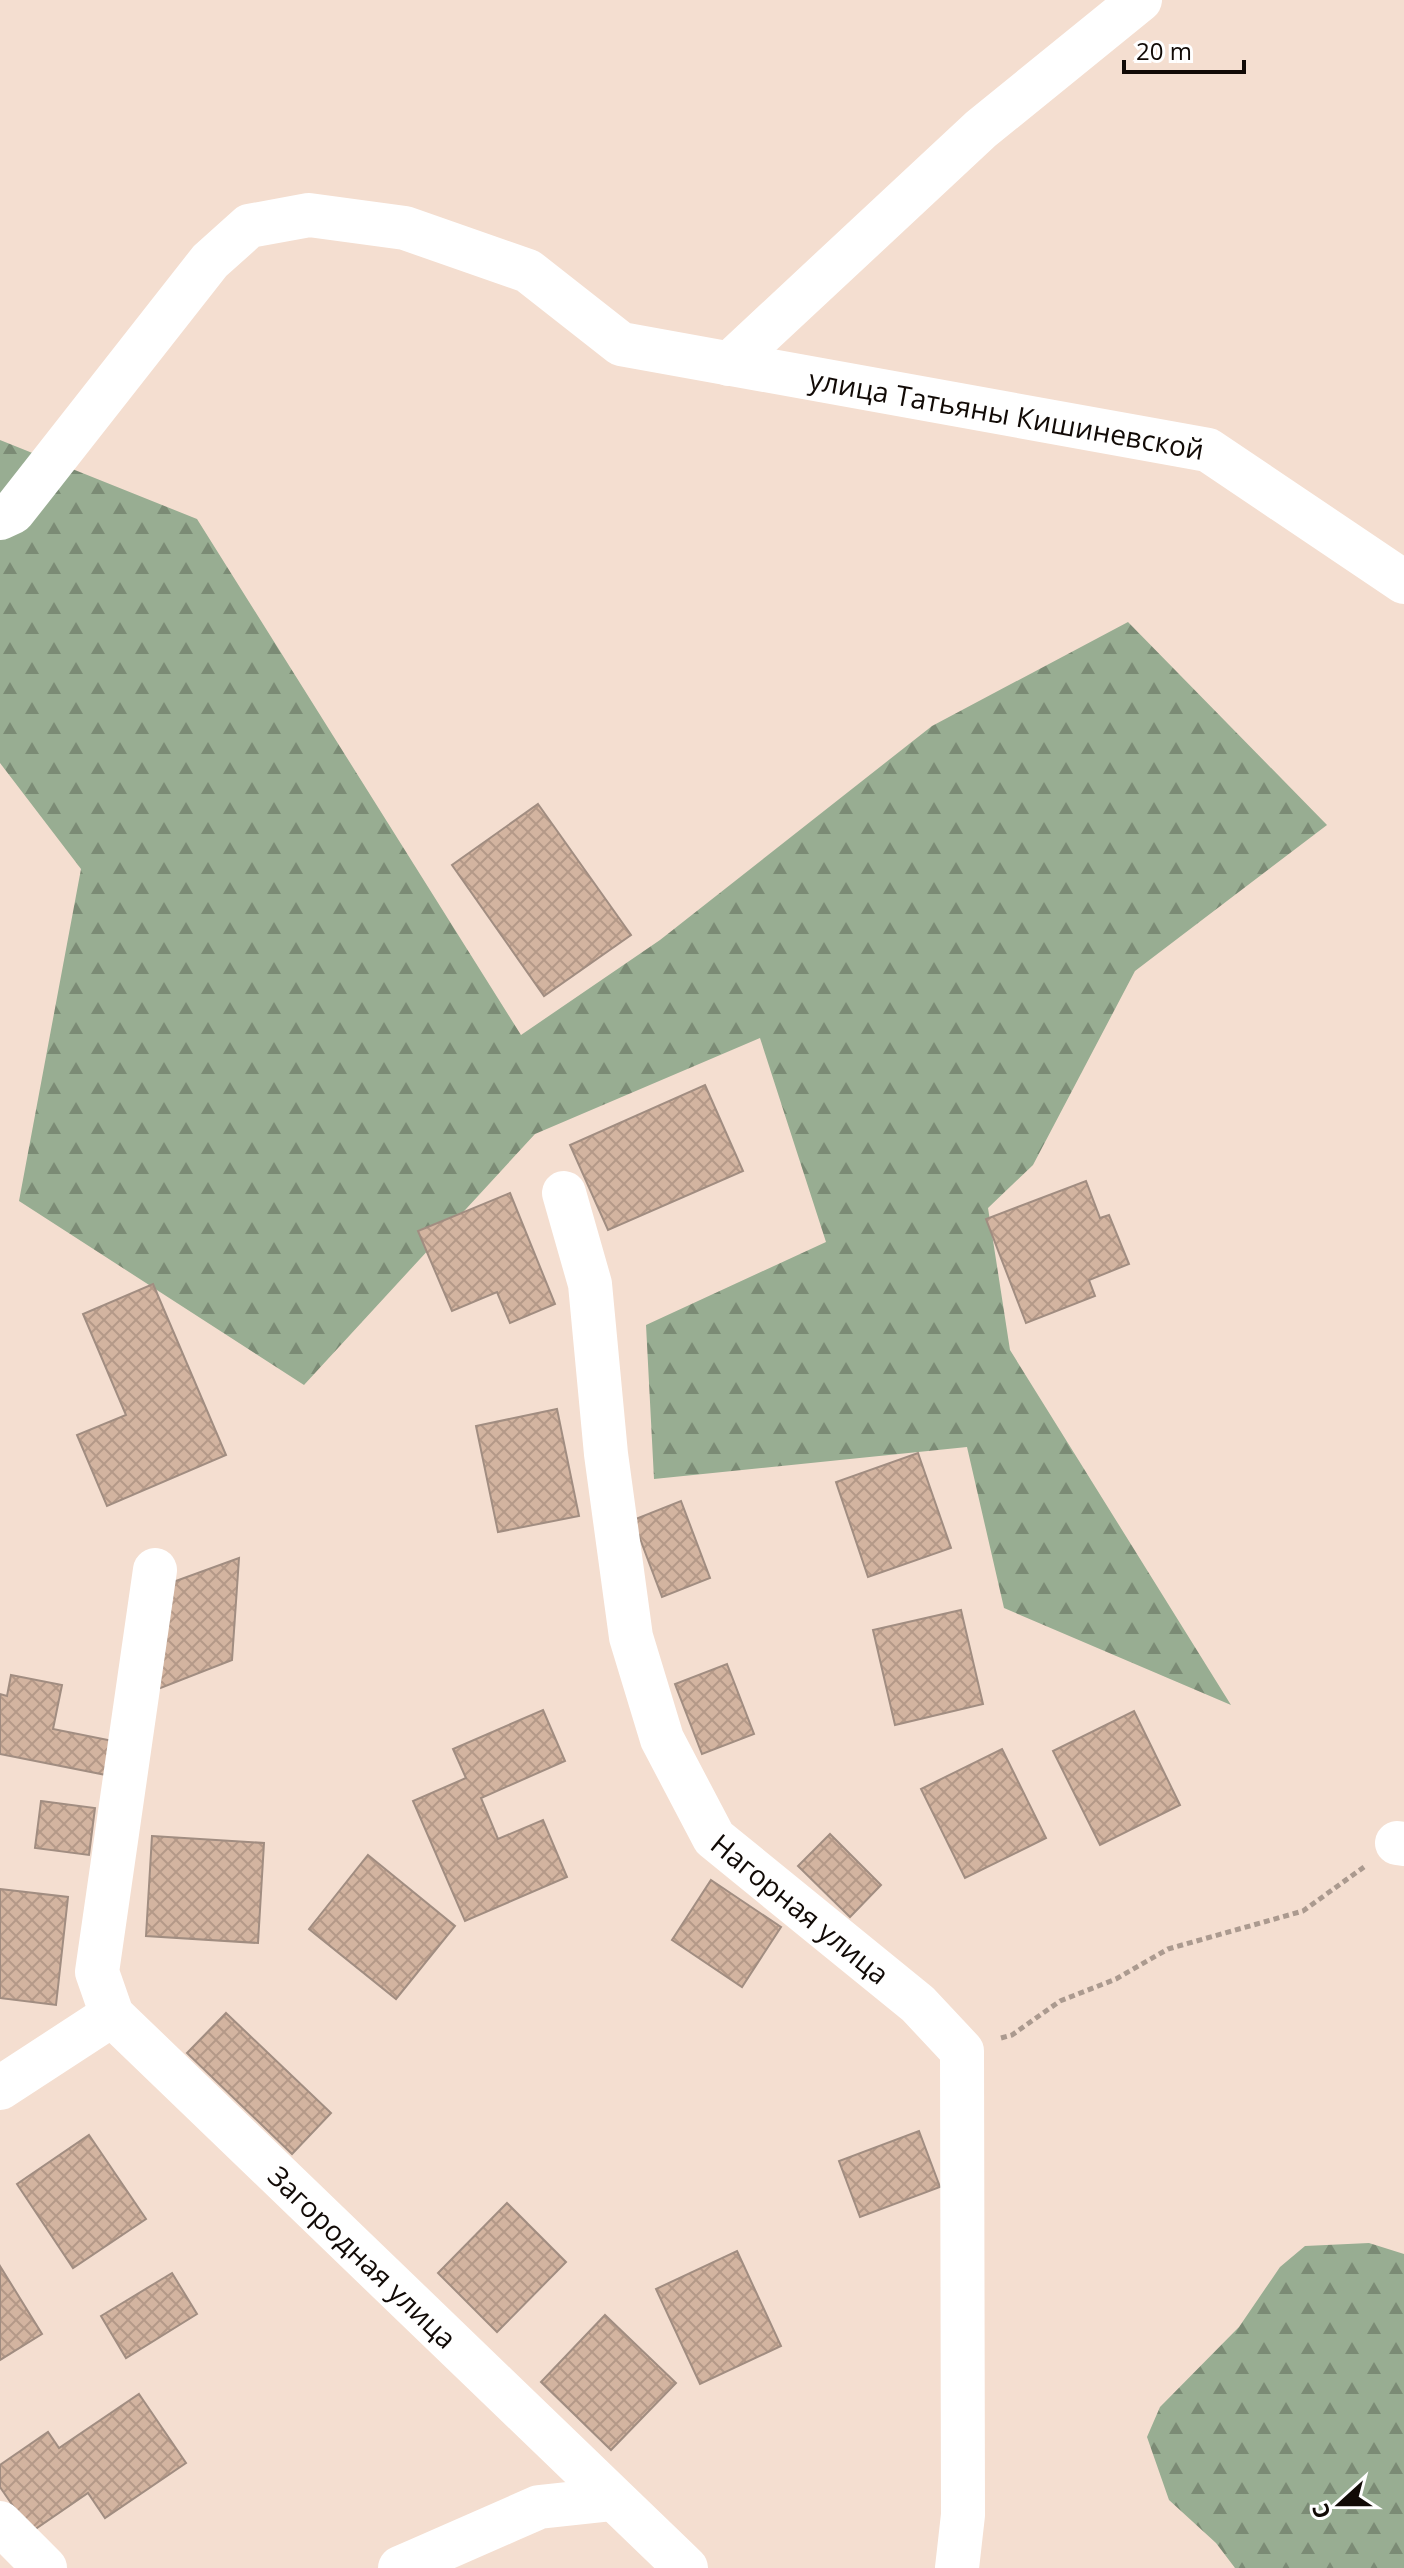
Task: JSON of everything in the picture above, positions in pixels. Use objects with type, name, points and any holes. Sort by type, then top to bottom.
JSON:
[{"type":"street","points":[[729,364],[981,129],[1140,0]]},
{"type":"street","name":"улица Татьяны Кишиневской","points":[[0,518],[13,512],[210,261],[249,226],[309,215],[405,228],[528,271],[621,344],[1208,450],[1404,582]]},
{"type":"street","name":"Нагорная улица","points":[[564,1193],[590,1284],[606,1454],[631,1637],[662,1739],[714,1838],[918,2004],[962,2051]]},
{"type":"street","name":"Загородная улица","points":[[155,1570],[97,1972],[112,2015],[686,2568]]},
{"type":"street","points":[[0,2088],[112,2015]]},
{"type":"street","points":[[957,2568],[963,2515],[962,2051]]},
{"type":"street","points":[[400,2568],[539,2507],[613,2499]]},
{"type":"street","points":[[0,2523],[45,2568]]},
{"type":"path","points":[[962,2051],[1012,2035],[1060,2001],[1116,1979],[1168,1949],[1303,1911],[1400,1844]]},
{"type":"green space","points":[[0,440],[197,519],[521,1035],[660,940],[932,726],[1128,622],[1327,825],[1135,971],[1033,1165],[988,1208],[1010,1350],[1231,1705],[1004,1608],[967,1447],[654,1479],[646,1325],[826,1242],[760,1038],[535,1134],[304,1385],[19,1201],[81,869],[0,763]]},
{"type":"green space","points":[[1369,2243],[1404,2254],[1404,2568],[1235,2568],[1216,2543],[1169,2500],[1147,2437],[1160,2407],[1239,2327],[1280,2267],[1305,2246]]},
{"type":"building","points":[[538,804],[631,935],[544,996],[452,865]]},
{"type":"building","points":[[705,1085],[743,1171],[608,1230],[570,1145]]},
{"type":"building","points":[[1086,1181],[1100,1218],[1109,1215],[1129,1264],[1089,1280],[1095,1296],[1026,1323],[986,1219]]},
{"type":"building","points":[[510,1193],[555,1304],[510,1323],[497,1292],[452,1311],[418,1231]]},
{"type":"building","points":[[153,1284],[226,1455],[107,1506],[77,1435],[126,1415],[83,1314]]},
{"type":"building","points":[[557,1409],[579,1516],[498,1532],[476,1426]]},
{"type":"building","points":[[918,1453],[951,1548],[868,1577],[836,1482]]},
{"type":"building","points":[[681,1501],[710,1578],[662,1597],[633,1520]]},
{"type":"building","points":[[239,1558],[232,1660],[158,1689],[173,1582]]},
{"type":"building","points":[[961,1610],[983,1704],[895,1725],[873,1630]]},
{"type":"building","points":[[727,1664],[754,1734],[702,1754],[675,1684]]},
{"type":"building","points":[[11,1675],[62,1685],[53,1729],[113,1741],[106,1775],[0,1754],[0,1694],[7,1696]]},
{"type":"building","points":[[543,1710],[565,1761],[481,1798],[498,1839],[543,1820],[567,1877],[465,1921],[413,1801],[466,1778],[453,1749]]},
{"type":"building","points":[[1134,1711],[1180,1805],[1100,1845],[1053,1751]]},
{"type":"building","points":[[1002,1749],[1046,1838],[965,1878],[921,1789]]},
{"type":"building","points":[[41,1801],[95,1808],[89,1855],[35,1848]]},
{"type":"building","points":[[830,1834],[881,1885],[850,1917],[798,1866]]},
{"type":"building","points":[[152,1836],[264,1843],[258,1943],[146,1936]]},
{"type":"building","points":[[368,1855],[455,1926],[396,1999],[309,1929]]},
{"type":"building","points":[[711,1880],[781,1927],[742,1987],[672,1940]]},
{"type":"building","points":[[0,1889],[68,1897],[56,2005],[0,1998]]},
{"type":"building","points":[[226,2013],[331,2113],[292,2154],[187,2053]]},
{"type":"building","points":[[919,2131],[940,2187],[860,2217],[839,2161]]},
{"type":"building","points":[[89,2135],[146,2219],[73,2268],[17,2184]]},
{"type":"building","points":[[507,2203],[566,2262],[497,2332],[438,2273]]},
{"type":"building","points":[[737,2251],[781,2346],[700,2384],[656,2289]]},
{"type":"building","points":[[0,2266],[42,2334],[0,2360]]},
{"type":"building","points":[[172,2273],[197,2314],[126,2358],[101,2316]]},
{"type":"building","points":[[605,2315],[676,2383],[611,2450],[541,2382]]},
{"type":"building","points":[[139,2394],[186,2463],[105,2518],[88,2493],[31,2532],[0,2487],[0,2465],[48,2432],[59,2448]]}]
